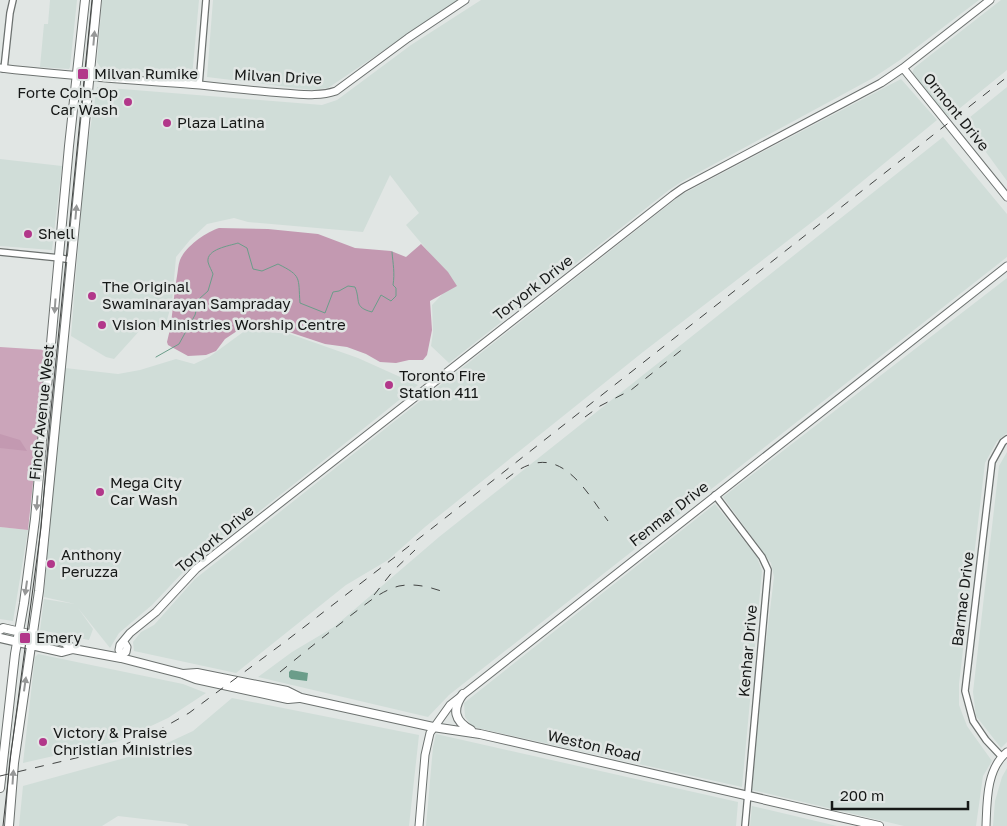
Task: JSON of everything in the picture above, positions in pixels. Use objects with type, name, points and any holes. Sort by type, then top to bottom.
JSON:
[{"type":"main road","name":"Finch Avenue West","points":[[0,788],[17,642],[20,633],[35,519],[76,75],[85,0]]},
{"type":"main road","name":"Finch Avenue West","points":[[9,826],[14,763],[33,636],[90,76],[96,0]]},
{"type":"main road","name":"Weston Road","points":[[0,630],[3,628],[64,642],[73,649]]},
{"type":"main road","name":"Weston Road","points":[[0,638],[62,652],[73,649],[122,657],[196,679],[288,699],[301,698],[433,727],[480,734],[880,826]]},
{"type":"main road","points":[[463,694],[456,706],[458,719],[464,726],[480,734]]},
{"type":"street","points":[[2,69],[10,13],[14,0]]},
{"type":"street","points":[[199,85],[206,0]]},
{"type":"street","name":"Milvan Drive","points":[[2,69],[315,96],[336,91],[408,38],[465,0]]},
{"type":"street","name":"Toryork Drive","points":[[122,657],[126,652],[124,642],[130,633],[156,612],[196,569],[673,195],[880,83],[903,68],[990,0]]},
{"type":"street","name":"Ormont Drive","points":[[903,68],[1007,196]]},
{"type":"street","points":[[0,252],[71,260]]},
{"type":"street","name":"Fenmar Drive","points":[[419,826],[425,755],[433,727],[450,705],[1007,266]]},
{"type":"street","name":"Barmac Drive","points":[[1004,754],[986,740],[973,720],[965,692],[992,462],[1003,442],[1007,439]]},
{"type":"street","name":"Kenhar Drive","points":[[715,495],[762,556],[768,570],[744,826]]},
{"type":"street","points":[[986,826],[988,791],[994,771],[1004,754]]},
{"type":"shaded area","points":[[50,0],[77,0],[69,69],[40,67],[44,24],[48,24]]},
{"type":"shaded area","points":[[102,0],[199,0],[192,77],[101,68],[97,62]]},
{"type":"shaded area","points":[[213,0],[458,0],[328,88],[312,90],[207,77]]},
{"type":"shaded area","points":[[481,0],[979,0],[900,60],[873,78],[669,190],[449,363],[431,346],[433,332],[432,305],[454,282],[406,225],[419,213],[390,175],[363,232],[248,222],[234,218],[207,224],[176,257],[172,302],[167,320],[159,327],[142,328],[114,359],[106,357],[71,336],[85,161],[97,87],[322,105],[337,100],[411,45]]},
{"type":"shaded area","points":[[1001,0],[1007,0],[1007,70],[949,117],[912,74],[914,68]]},
{"type":"shaded area","points":[[901,79],[937,120],[825,212],[643,352],[425,527],[388,560],[346,585],[236,673],[134,651],[133,642],[141,632],[154,625],[195,579],[681,195]]},
{"type":"shaded area","points":[[1007,87],[1007,181],[964,122]]},
{"type":"shaded area","points":[[943,137],[1007,214],[1007,257],[449,695],[428,717],[258,677],[292,652],[334,627],[439,537]]},
{"type":"shaded area","points":[[0,159],[62,166],[52,250],[0,246]]},
{"type":"shaded area","points":[[219,228],[268,229],[318,234],[355,248],[391,251],[406,257],[421,244],[448,272],[457,286],[430,301],[432,330],[427,355],[423,360],[409,360],[396,363],[380,362],[347,347],[325,344],[271,327],[240,329],[225,339],[216,351],[206,355],[188,356],[168,345],[167,342],[171,326],[179,264],[186,250],[191,245],[202,236]]},
{"type":"shaded area","points":[[1007,278],[1007,433],[997,441],[985,463],[959,684],[959,705],[967,726],[992,761],[983,776],[976,826],[904,826],[752,790],[762,676],[774,577],[771,563],[723,497]]},
{"type":"shaded area","points":[[246,330],[290,334],[358,358],[418,385],[186,569],[152,605],[119,633],[110,648],[78,608],[93,629],[89,640],[40,630],[44,599],[75,604],[44,597],[52,491],[51,478],[65,368],[118,374],[140,370],[176,359],[194,364],[209,357]]},
{"type":"shaded area","points":[[0,347],[47,350],[28,530],[0,527]]},
{"type":"shaded area","points":[[0,434],[20,440],[27,451],[0,448]]},
{"type":"shaded area","points":[[1007,452],[1007,742],[1001,748],[976,716],[973,692],[999,466]]},
{"type":"shaded area","points":[[715,504],[757,557],[762,571],[742,787],[473,727],[465,717],[464,703]]},
{"type":"shaded area","points":[[0,527],[28,530],[13,621],[0,619]]},
{"type":"shaded area","points":[[38,654],[183,684],[206,693],[168,718],[119,741],[23,763],[35,657]]},
{"type":"shaded area","points":[[291,670],[308,673],[307,681],[291,679],[289,672]]},
{"type":"shaded area","points":[[232,698],[419,735],[409,826],[189,826],[186,824],[118,816],[102,826],[19,826],[23,786],[150,751],[193,731]]},
{"type":"shaded area","points":[[436,734],[738,802],[736,826],[426,826],[433,747]]},
{"type":"shaded area","points":[[1007,768],[1007,826],[993,826],[995,801],[1002,777]]},
{"type":"shaded area","points":[[752,806],[837,826],[750,826]]},
{"type":"waterway","points":[[156,357],[179,344],[195,315],[199,299],[208,291],[213,274],[208,258],[214,251],[238,243],[247,248],[253,269],[262,271],[278,264],[286,268],[297,278],[300,303],[325,313],[333,292],[348,286],[355,287],[360,306],[366,310],[372,312],[381,295],[391,301],[396,296],[396,288],[393,285],[392,252]]},
{"type":"tram line","points":[[3,826],[41,528],[92,0]]},
{"type":"railway","points":[[0,776],[114,749],[159,730],[189,713],[426,533],[1007,77]]},
{"type":"railway","points":[[585,417],[600,406],[631,390],[684,348]]},
{"type":"railway","points":[[506,479],[529,465],[542,462],[554,464],[575,478],[608,521]]},
{"type":"railway","points":[[374,595],[393,571],[415,550]]},
{"type":"railway","points":[[280,672],[350,616],[385,591],[399,586],[417,585],[444,592]]},
{"type":"place","name":"Milvan Rumike","points":[[83,74]]},
{"type":"place","name":"Forte Coin-Op Car Wash","points":[[128,102]]},
{"type":"place","name":"Plaza Latina","points":[[167,123]]},
{"type":"place","name":"Shell","points":[[28,234]]},
{"type":"place","name":"The Original Swaminarayan Sampraday","points":[[92,296]]},
{"type":"place","name":"Vision Ministries Worship Centre","points":[[102,325]]},
{"type":"place","name":"Toronto Fire Station 411","points":[[389,385]]},
{"type":"place","name":"Mega City Car Wash","points":[[100,492]]},
{"type":"place","name":"Anthony Peruzza","points":[[51,564]]},
{"type":"place","name":"Emery","points":[[25,638]]},
{"type":"place","name":"Victory & Praise Christian Ministries","points":[[43,742]]}]
